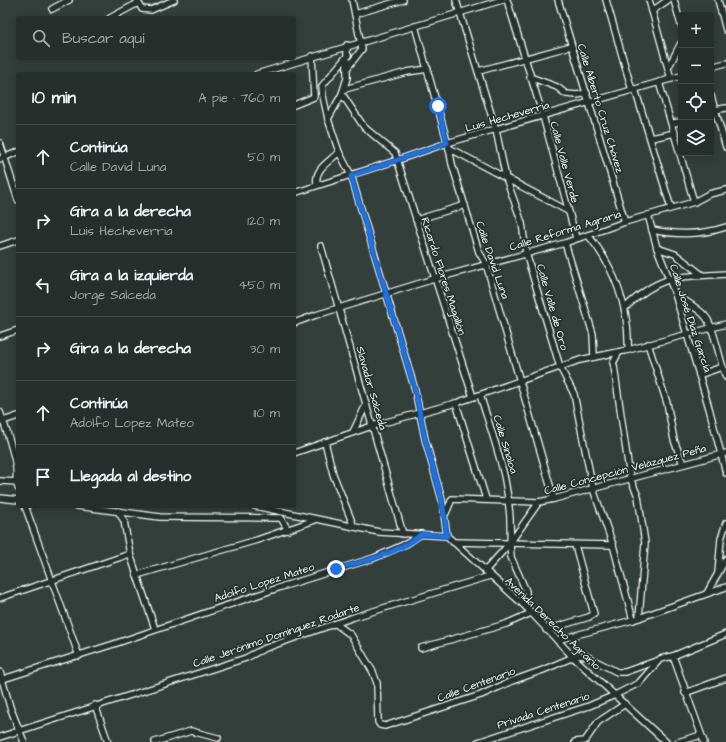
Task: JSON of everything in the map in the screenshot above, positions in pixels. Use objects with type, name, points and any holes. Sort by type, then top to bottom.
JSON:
[{"type":"street","points":[[52,9],[69,0]]},
{"type":"street","points":[[113,16],[137,1],[142,10],[147,11],[174,0]]},
{"type":"street","points":[[348,67],[360,54],[362,49],[352,0]]},
{"type":"street","points":[[355,14],[403,0]]},
{"type":"street","name":"Calle Valle de Oro","points":[[456,0],[496,130],[506,178],[522,223],[526,253],[560,367],[574,394],[594,489],[613,545],[633,620]]},
{"type":"street","points":[[263,72],[347,45],[502,0]]},
{"type":"street","name":"Calle Valle Verde","points":[[507,0],[524,59],[543,116],[576,238]]},
{"type":"street","name":"Calle Alberto Cruz Chávez","points":[[558,0],[625,222]]},
{"type":"street","points":[[606,0],[634,90],[651,138],[671,208]]},
{"type":"street","points":[[649,0],[671,79]]},
{"type":"street","points":[[652,11],[668,0]]},
{"type":"street","points":[[674,0],[678,14]]},
{"type":"street","points":[[718,0],[726,30]]},
{"type":"street","name":"Calle David Luna","points":[[415,26],[428,68],[452,164],[479,252],[486,264],[554,499]]},
{"type":"street","points":[[328,119],[344,91],[348,67],[347,45]]},
{"type":"street","points":[[478,71],[571,46]]},
{"type":"street","points":[[668,68],[679,48]]},
{"type":"street","points":[[296,104],[314,96],[348,55]]},
{"type":"street","points":[[312,56],[314,96]]},
{"type":"street","points":[[714,66],[726,63]]},
{"type":"street","points":[[344,91],[407,72],[428,68]]},
{"type":"street","points":[[530,77],[557,88],[566,94],[577,95],[587,93]]},
{"type":"street","name":"Luis Hecheverria","points":[[296,192],[317,184],[351,176],[496,130],[678,77]]},
{"type":"street","points":[[660,82],[673,122],[694,202]]},
{"type":"street","points":[[266,508],[315,520],[354,527],[403,534],[447,536],[445,516],[415,390],[351,176],[339,152],[328,119],[322,86]]},
{"type":"street","points":[[344,91],[357,118],[374,136],[393,150],[398,160]]},
{"type":"street","points":[[714,106],[714,117],[726,147]]},
{"type":"street","points":[[715,110],[726,108]]},
{"type":"street","points":[[673,122],[678,122]]},
{"type":"street","points":[[651,138],[675,133]]},
{"type":"street","points":[[0,143],[3,158],[16,194]]},
{"type":"street","points":[[448,146],[568,211]]},
{"type":"street","points":[[317,184],[316,177],[319,170],[339,152]]},
{"type":"street","points":[[3,158],[16,153]]},
{"type":"street","name":"Ricardo Flores Magallón","points":[[398,160],[434,279],[473,398]]},
{"type":"street","name":"Calle Reforma Agraria","points":[[296,322],[339,307],[386,295],[486,264],[565,243],[625,222],[694,202],[704,195],[726,190]]},
{"type":"street","points":[[416,220],[465,205]]},
{"type":"street","name":"Calle José Díaz García","points":[[648,215],[657,248],[675,294],[698,375],[724,453],[726,473]]},
{"type":"street","points":[[652,230],[680,234],[698,233],[726,227]]},
{"type":"street","points":[[588,234],[598,247],[622,297],[628,328],[628,350]]},
{"type":"street","points":[[0,246],[16,241]]},
{"type":"street","points":[[565,243],[593,334],[594,357]]},
{"type":"street","name":"Slavador Salceda","points":[[321,246],[403,534]]},
{"type":"street","points":[[657,248],[675,254],[702,275]]},
{"type":"street","points":[[625,308],[639,295],[658,282],[668,279],[726,274]]},
{"type":"street","points":[[675,294],[706,316],[713,328],[722,367],[726,377]]},
{"type":"street","points":[[296,452],[372,426],[473,398],[560,367],[726,324]]},
{"type":"street","points":[[0,336],[16,331]]},
{"type":"street","points":[[648,344],[667,403],[674,440],[683,464]]},
{"type":"street","points":[[619,352],[614,360],[614,366],[630,478],[638,496],[645,543],[639,618]]},
{"type":"street","points":[[698,375],[722,367]]},
{"type":"street","name":"Calle Sinaloa","points":[[480,395],[506,478],[510,500],[511,557],[526,591],[526,607]]},
{"type":"street","points":[[456,403],[486,499]]},
{"type":"street","points":[[353,432],[366,405]]},
{"type":"street","points":[[0,412],[16,465]]},
{"type":"street","points":[[2,422],[16,417]]},
{"type":"street","points":[[326,442],[333,474],[354,527]]},
{"type":"street","name":"Calle Concepción Velázquez Peña","points":[[445,516],[452,499],[539,502],[594,489],[724,453]]},
{"type":"street","points":[[0,481],[16,484]]},
{"type":"street","points":[[0,498],[16,500]]},
{"type":"street","points":[[485,571],[510,543],[539,502]]},
{"type":"street","points":[[26,508],[79,656]]},
{"type":"street","points":[[93,508],[160,517],[239,519],[281,518]]},
{"type":"street","points":[[277,510],[288,530]]},
{"type":"street","points":[[1,680],[79,656],[155,629],[130,554],[124,521],[118,511]]},
{"type":"street","points":[[137,575],[288,530],[315,520]]},
{"type":"street","points":[[718,573],[721,539],[726,523]]},
{"type":"street","name":"Adolfo Lopez Mateo","points":[[155,629],[374,558],[408,543],[422,534]]},
{"type":"street","name":"Avenida Derecho Agrario","points":[[447,536],[526,607],[573,657],[666,742]]},
{"type":"street","points":[[453,542],[613,545]]},
{"type":"street","points":[[546,630],[590,617],[594,614],[574,544]]},
{"type":"street","points":[[0,598],[130,554]]},
{"type":"street","points":[[707,593],[726,559]]},
{"type":"street","name":"Calle Jerónimo Domínguez Rodarte","points":[[0,737],[94,705],[246,658],[263,649],[336,624],[490,576]]},
{"type":"street","points":[[556,640],[633,620],[726,587]]},
{"type":"street","points":[[421,648],[506,624],[531,613]]},
{"type":"street","name":"Calle Centenario","points":[[336,624],[351,635],[373,672],[377,683],[378,722],[380,725],[385,726],[481,695],[573,657]]},
{"type":"street","points":[[573,657],[581,654],[617,672],[625,672],[673,656],[726,634]]},
{"type":"street","points":[[673,656],[685,693],[704,742]]},
{"type":"street","name":"Privada Centenario","points":[[478,742],[589,706],[615,695],[639,683],[656,661]]},
{"type":"street","points":[[0,672],[1,680],[10,707],[24,742]]},
{"type":"street","points":[[685,693],[726,678]]},
{"type":"street","points":[[575,742],[585,741],[598,722],[625,704]]},
{"type":"street","points":[[94,705],[108,742]]},
{"type":"street","points":[[155,742],[191,731],[218,738]]},
{"type":"street","points":[[678,742],[701,735]]},
{"type":"route","points":[[336,569],[395,550],[422,534],[447,536],[442,500],[425,439],[415,390],[351,176],[447,143],[438,106]]}]
